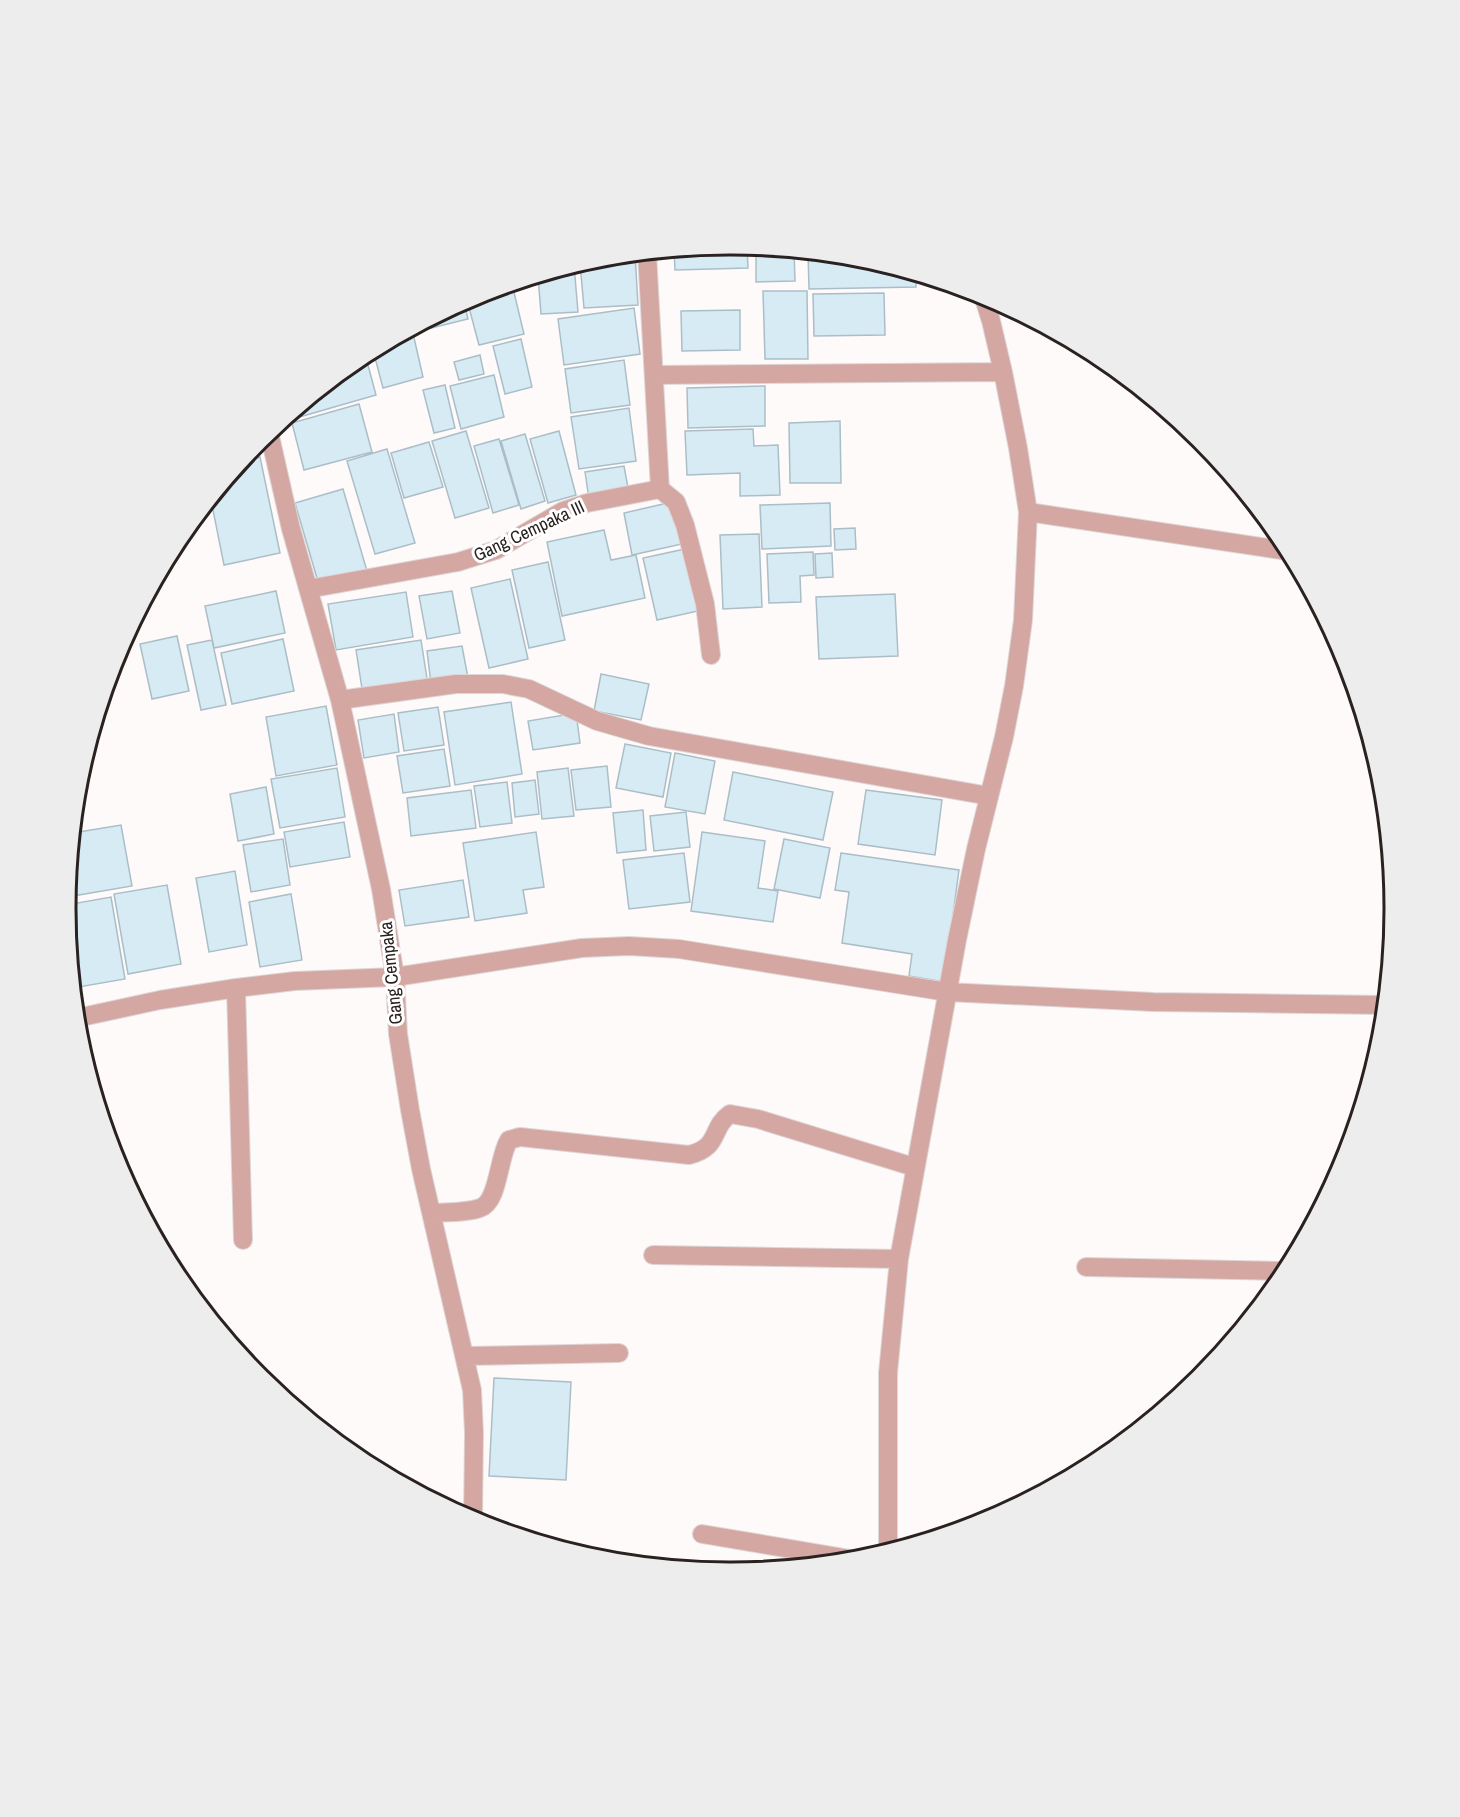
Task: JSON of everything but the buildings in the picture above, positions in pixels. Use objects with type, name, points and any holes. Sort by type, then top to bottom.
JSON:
[{"type":"street","points":[[647,261],[660,489],[675,502],[685,525],[705,604],[711,655]]},
{"type":"street","points":[[888,1542],[888,1373],[899,1259],[947,992],[976,849],[1004,737],[1023,620],[1028,512],[1003,372],[987,308]]},
{"type":"street","points":[[654,375],[1003,372]]},
{"type":"street","name":"Gang Cempaka","points":[[271,443],[291,529],[340,700],[381,889],[395,977],[398,1034],[406,1088],[472,1390],[473,1509]]},
{"type":"street","name":"Gang Cempaka III","points":[[308,589],[458,562],[496,550],[563,511],[587,503],[660,489]]},
{"type":"street","points":[[1028,512],[1276,549]]},
{"type":"street","points":[[340,700],[456,684],[504,684],[529,689],[597,722],[649,736],[989,796]]},
{"type":"street","points":[[86,1016],[160,1000],[236,988],[295,981],[395,977],[582,948],[628,945],[679,949],[947,992],[1152,1002],[1376,1005]]},
{"type":"street","points":[[236,988],[243,1240]]},
{"type":"street","points":[[432,1213],[479,1209],[488,1204],[493,1194],[503,1150],[509,1140],[520,1137],[688,1155],[701,1152],[712,1142],[724,1118],[730,1114],[758,1119],[914,1167]]},
{"type":"street","points":[[653,1255],[899,1259]]},
{"type":"street","points":[[1086,1267],[1274,1270]]},
{"type":"street","points":[[466,1356],[619,1353]]},
{"type":"street","points":[[702,1534],[820,1555]]}]
